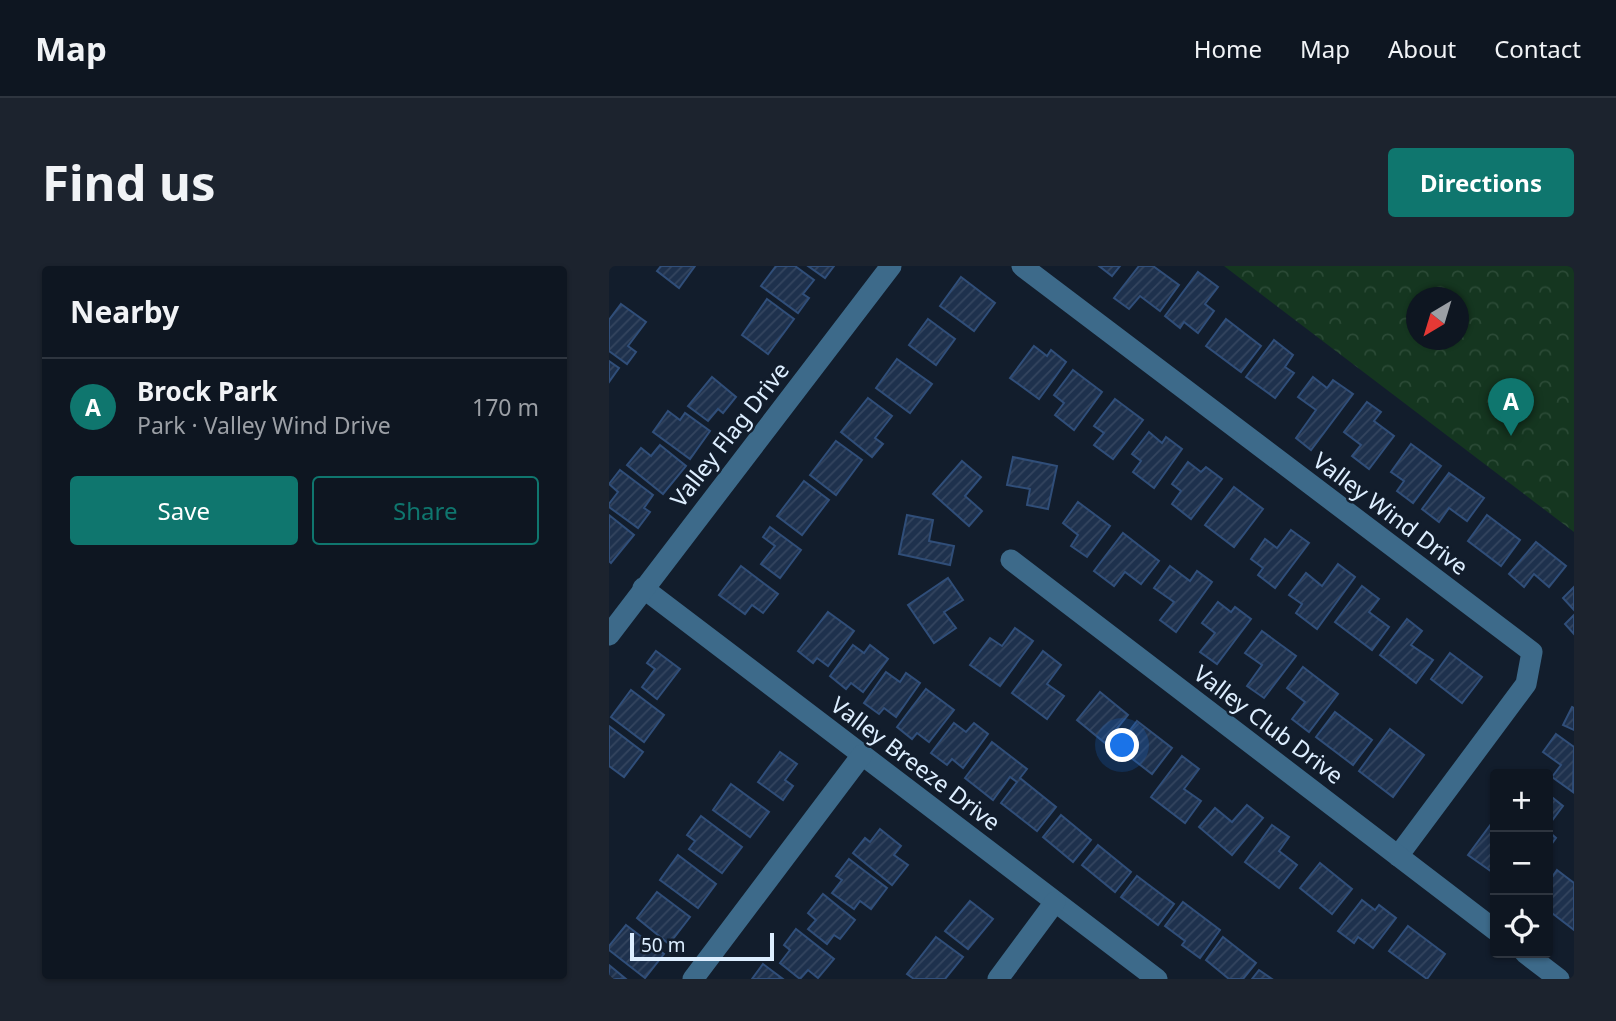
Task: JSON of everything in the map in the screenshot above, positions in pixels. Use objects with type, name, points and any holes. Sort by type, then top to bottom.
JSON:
[{"type":"street","name":"Valley Flag Drive","points":[[609,635],[891,266]]},
{"type":"street","name":"Valley Wind Drive","points":[[1022,266],[1532,652],[1526,684],[1398,856]]},
{"type":"street","name":"Valley Club Drive","points":[[1011,560],[1490,926]]},
{"type":"street","name":"Valley Breeze Drive","points":[[643,588],[1157,979]]},
{"type":"street","points":[[693,979],[862,755]]},
{"type":"street","points":[[998,979],[1055,902]]},
{"type":"street","points":[[1532,958],[1559,979]]},
{"type":"green space","points":[[1224,266],[1574,266],[1574,532]]},
{"type":"building","points":[[661,266],[695,266],[679,288],[657,271]]},
{"type":"building","points":[[776,266],[795,266],[814,280],[803,294],[809,298],[798,313],[761,286]]},
{"type":"building","points":[[808,266],[834,266],[825,278]]},
{"type":"building","points":[[1099,266],[1120,266],[1112,276]]},
{"type":"building","points":[[1139,266],[1153,266],[1179,285],[1160,311],[1140,296],[1129,309],[1114,298]]},
{"type":"building","points":[[1198,272],[1218,287],[1205,304],[1214,311],[1198,333],[1184,322],[1180,328],[1165,316]]},
{"type":"building","points":[[961,277],[995,303],[974,331],[940,306]]},
{"type":"building","points":[[767,299],[794,319],[768,354],[742,335]]},
{"type":"building","points":[[621,304],[646,322],[628,346],[636,352],[627,364],[609,351],[609,320]]},
{"type":"building","points":[[928,319],[955,339],[936,365],[909,345]]},
{"type":"building","points":[[1226,319],[1261,346],[1241,372],[1206,346]]},
{"type":"building","points":[[1274,340],[1293,355],[1285,367],[1294,373],[1275,398],[1246,377]]},
{"type":"building","points":[[1034,346],[1047,356],[1051,350],[1066,362],[1039,399],[1010,378]]},
{"type":"building","points":[[897,359],[932,384],[910,413],[876,388]]},
{"type":"building","points":[[609,361],[619,368],[609,382]]},
{"type":"building","points":[[1073,370],[1102,392],[1074,430],[1055,415],[1064,403],[1054,395]]},
{"type":"building","points":[[712,377],[736,397],[723,413],[718,409],[708,421],[688,406]]},
{"type":"building","points":[[1313,377],[1327,388],[1333,380],[1353,394],[1311,450],[1296,438],[1316,410],[1298,397]]},
{"type":"building","points":[[868,398],[892,416],[875,438],[883,444],[872,457],[841,432]]},
{"type":"building","points":[[1115,399],[1143,420],[1113,459],[1094,445],[1104,433],[1094,426]]},
{"type":"building","points":[[1367,402],[1381,412],[1374,421],[1394,436],[1369,469],[1352,456],[1361,445],[1344,432]]},
{"type":"building","points":[[668,411],[680,420],[685,413],[710,431],[690,459],[653,432]]},
{"type":"building","points":[[1149,432],[1162,443],[1166,437],[1182,449],[1154,488],[1133,472],[1141,461],[1132,454]]},
{"type":"building","points":[[836,441],[862,460],[836,495],[810,475]]},
{"type":"building","points":[[1411,444],[1441,466],[1413,503],[1397,491],[1404,481],[1391,472]]},
{"type":"building","points":[[660,445],[686,466],[663,494],[627,465],[641,448],[651,456]]},
{"type":"building","points":[[1013,457],[1057,466],[1048,509],[1027,505],[1030,489],[1007,485]]},
{"type":"building","points":[[962,461],[981,477],[965,496],[982,511],[969,526],[933,494]]},
{"type":"building","points":[[1188,462],[1201,472],[1206,467],[1222,479],[1191,519],[1172,504],[1181,491],[1172,484]]},
{"type":"building","points":[[620,470],[653,495],[644,508],[650,512],[638,528],[609,507],[618,492],[609,484]]},
{"type":"building","points":[[1449,473],[1484,498],[1467,521],[1449,508],[1439,522],[1422,509]]},
{"type":"building","points":[[804,481],[829,500],[802,535],[777,516]]},
{"type":"building","points":[[1234,487],[1263,509],[1234,547],[1205,525]]},
{"type":"building","points":[[1078,502],[1110,526],[1087,557],[1071,546],[1078,535],[1063,523]]},
{"type":"building","points":[[609,515],[634,535],[611,563],[609,561]]},
{"type":"building","points":[[907,515],[933,520],[929,541],[954,546],[950,565],[899,554]]},
{"type":"building","points":[[1487,515],[1520,540],[1501,566],[1468,541]]},
{"type":"building","points":[[770,527],[801,550],[780,578],[761,564],[775,546],[763,537]]},
{"type":"building","points":[[1291,530],[1309,543],[1275,588],[1258,575],[1263,568],[1251,559],[1265,539],[1277,548]]},
{"type":"building","points":[[1123,533],[1159,561],[1141,584],[1125,572],[1114,586],[1094,571]]},
{"type":"building","points":[[1536,542],[1566,566],[1549,587],[1534,574],[1524,587],[1509,574]]},
{"type":"building","points":[[1338,564],[1355,577],[1317,629],[1296,613],[1302,604],[1289,595],[1306,573],[1322,586]]},
{"type":"building","points":[[741,566],[778,594],[763,613],[752,605],[745,614],[719,595]]},
{"type":"building","points":[[1170,566],[1190,581],[1197,571],[1212,582],[1176,632],[1160,620],[1174,602],[1154,588]]},
{"type":"building","points":[[948,578],[963,600],[944,612],[956,628],[934,643],[908,605]]},
{"type":"building","points":[[1362,586],[1379,599],[1369,612],[1389,627],[1372,650],[1335,622]]},
{"type":"building","points":[[1574,587],[1574,610],[1563,598]]},
{"type":"building","points":[[1218,602],[1231,612],[1235,607],[1251,619],[1217,664],[1200,652],[1215,633],[1202,623]]},
{"type":"building","points":[[828,612],[854,631],[828,666],[817,658],[813,663],[798,651]]},
{"type":"building","points":[[1574,615],[1574,634],[1565,624]]},
{"type":"building","points":[[1407,619],[1422,631],[1411,645],[1433,660],[1416,683],[1380,655]]},
{"type":"building","points":[[1015,628],[1033,641],[1000,686],[970,665],[990,638],[1002,646]]},
{"type":"building","points":[[1262,631],[1296,656],[1264,698],[1247,686],[1262,665],[1245,653]]},
{"type":"building","points":[[853,645],[864,653],[870,645],[888,659],[863,692],[851,683],[846,689],[830,676]]},
{"type":"building","points":[[656,651],[680,669],[657,699],[642,687],[655,669],[647,663]]},
{"type":"building","points":[[1043,651],[1061,665],[1047,684],[1064,696],[1047,719],[1012,693]]},
{"type":"building","points":[[1450,653],[1482,677],[1462,703],[1431,679]]},
{"type":"building","points":[[1303,667],[1338,694],[1309,732],[1292,719],[1305,702],[1287,688]]},
{"type":"building","points":[[886,672],[900,682],[906,673],[920,683],[896,717],[884,708],[879,714],[864,703]]},
{"type":"building","points":[[926,689],[954,710],[929,742],[917,733],[912,739],[897,727]]},
{"type":"building","points":[[631,690],[664,715],[644,742],[611,717]]},
{"type":"building","points":[[1100,692],[1128,715],[1105,743],[1077,720]]},
{"type":"building","points":[[1572,707],[1574,708],[1574,730],[1563,725]]},
{"type":"building","points":[[1335,712],[1372,740],[1353,765],[1316,737]]},
{"type":"building","points":[[1137,721],[1172,748],[1152,774],[1117,747]]},
{"type":"building","points":[[954,723],[966,732],[974,723],[988,734],[963,768],[952,759],[947,765],[931,753]]},
{"type":"building","points":[[609,726],[643,752],[624,777],[609,766]]},
{"type":"building","points":[[1390,729],[1424,755],[1393,797],[1359,771]]},
{"type":"building","points":[[1556,734],[1574,747],[1573,792],[1553,778],[1561,765],[1543,752]]},
{"type":"building","points":[[992,742],[1027,769],[1020,778],[1056,807],[1037,831],[1001,803],[1017,782],[1010,777],[993,800],[965,778]]},
{"type":"building","points":[[780,752],[797,764],[785,780],[793,786],[783,800],[758,782]]},
{"type":"building","points":[[1182,756],[1199,769],[1184,789],[1201,801],[1185,823],[1151,797]]},
{"type":"building","points":[[731,784],[769,812],[750,837],[713,810]]},
{"type":"building","points":[[1553,798],[1563,806],[1553,819]]},
{"type":"building","points":[[1247,805],[1263,818],[1232,855],[1199,827],[1215,808],[1232,822]]},
{"type":"building","points":[[1061,815],[1091,840],[1073,862],[1043,837]]},
{"type":"building","points":[[701,816],[742,847],[722,873],[689,849],[695,841],[687,835]]},
{"type":"building","points":[[1272,825],[1289,837],[1279,851],[1297,865],[1279,888],[1245,862]]},
{"type":"building","points":[[1490,825],[1490,870],[1468,855]]},
{"type":"building","points":[[880,829],[901,846],[894,855],[908,865],[892,885],[853,853],[865,838],[870,842]]},
{"type":"building","points":[[1098,845],[1131,872],[1115,892],[1082,865]]},
{"type":"building","points":[[678,855],[716,884],[698,908],[660,880]]},
{"type":"building","points":[[849,859],[887,888],[871,909],[860,901],[854,909],[832,893],[842,880],[836,876]]},
{"type":"building","points":[[1320,863],[1352,889],[1332,914],[1300,888]]},
{"type":"building","points":[[1557,870],[1574,883],[1574,930],[1553,914],[1553,876]]},
{"type":"building","points":[[1137,876],[1174,904],[1158,925],[1121,897]]},
{"type":"building","points":[[657,892],[690,917],[669,944],[637,918]]},
{"type":"building","points":[[823,894],[855,920],[840,939],[834,935],[827,944],[808,929],[816,920],[808,913]]},
{"type":"building","points":[[1362,900],[1375,910],[1379,905],[1396,918],[1373,948],[1358,937],[1354,943],[1338,931]]},
{"type":"building","points":[[970,901],[993,919],[968,949],[945,931]]},
{"type":"building","points":[[1183,902],[1220,930],[1200,958],[1182,945],[1185,941],[1165,926]]},
{"type":"building","points":[[626,925],[664,954],[645,978],[609,950],[609,946]]},
{"type":"building","points":[[1408,926],[1445,954],[1427,979],[1389,951]]},
{"type":"building","points":[[796,929],[834,959],[818,978],[808,970],[800,979],[780,963],[790,950],[784,945]]},
{"type":"building","points":[[936,937],[963,957],[945,979],[914,979],[907,974]]},
{"type":"building","points":[[1223,937],[1256,963],[1243,979],[1229,979],[1206,960]]},
{"type":"building","points":[[763,964],[783,979],[752,979]]},
{"type":"building","points":[[609,965],[626,979],[609,979]]},
{"type":"building","points":[[1259,970],[1272,979],[1252,979]]},
{"type":"place","name":"Brock Park","points":[[1511,436]]}]
